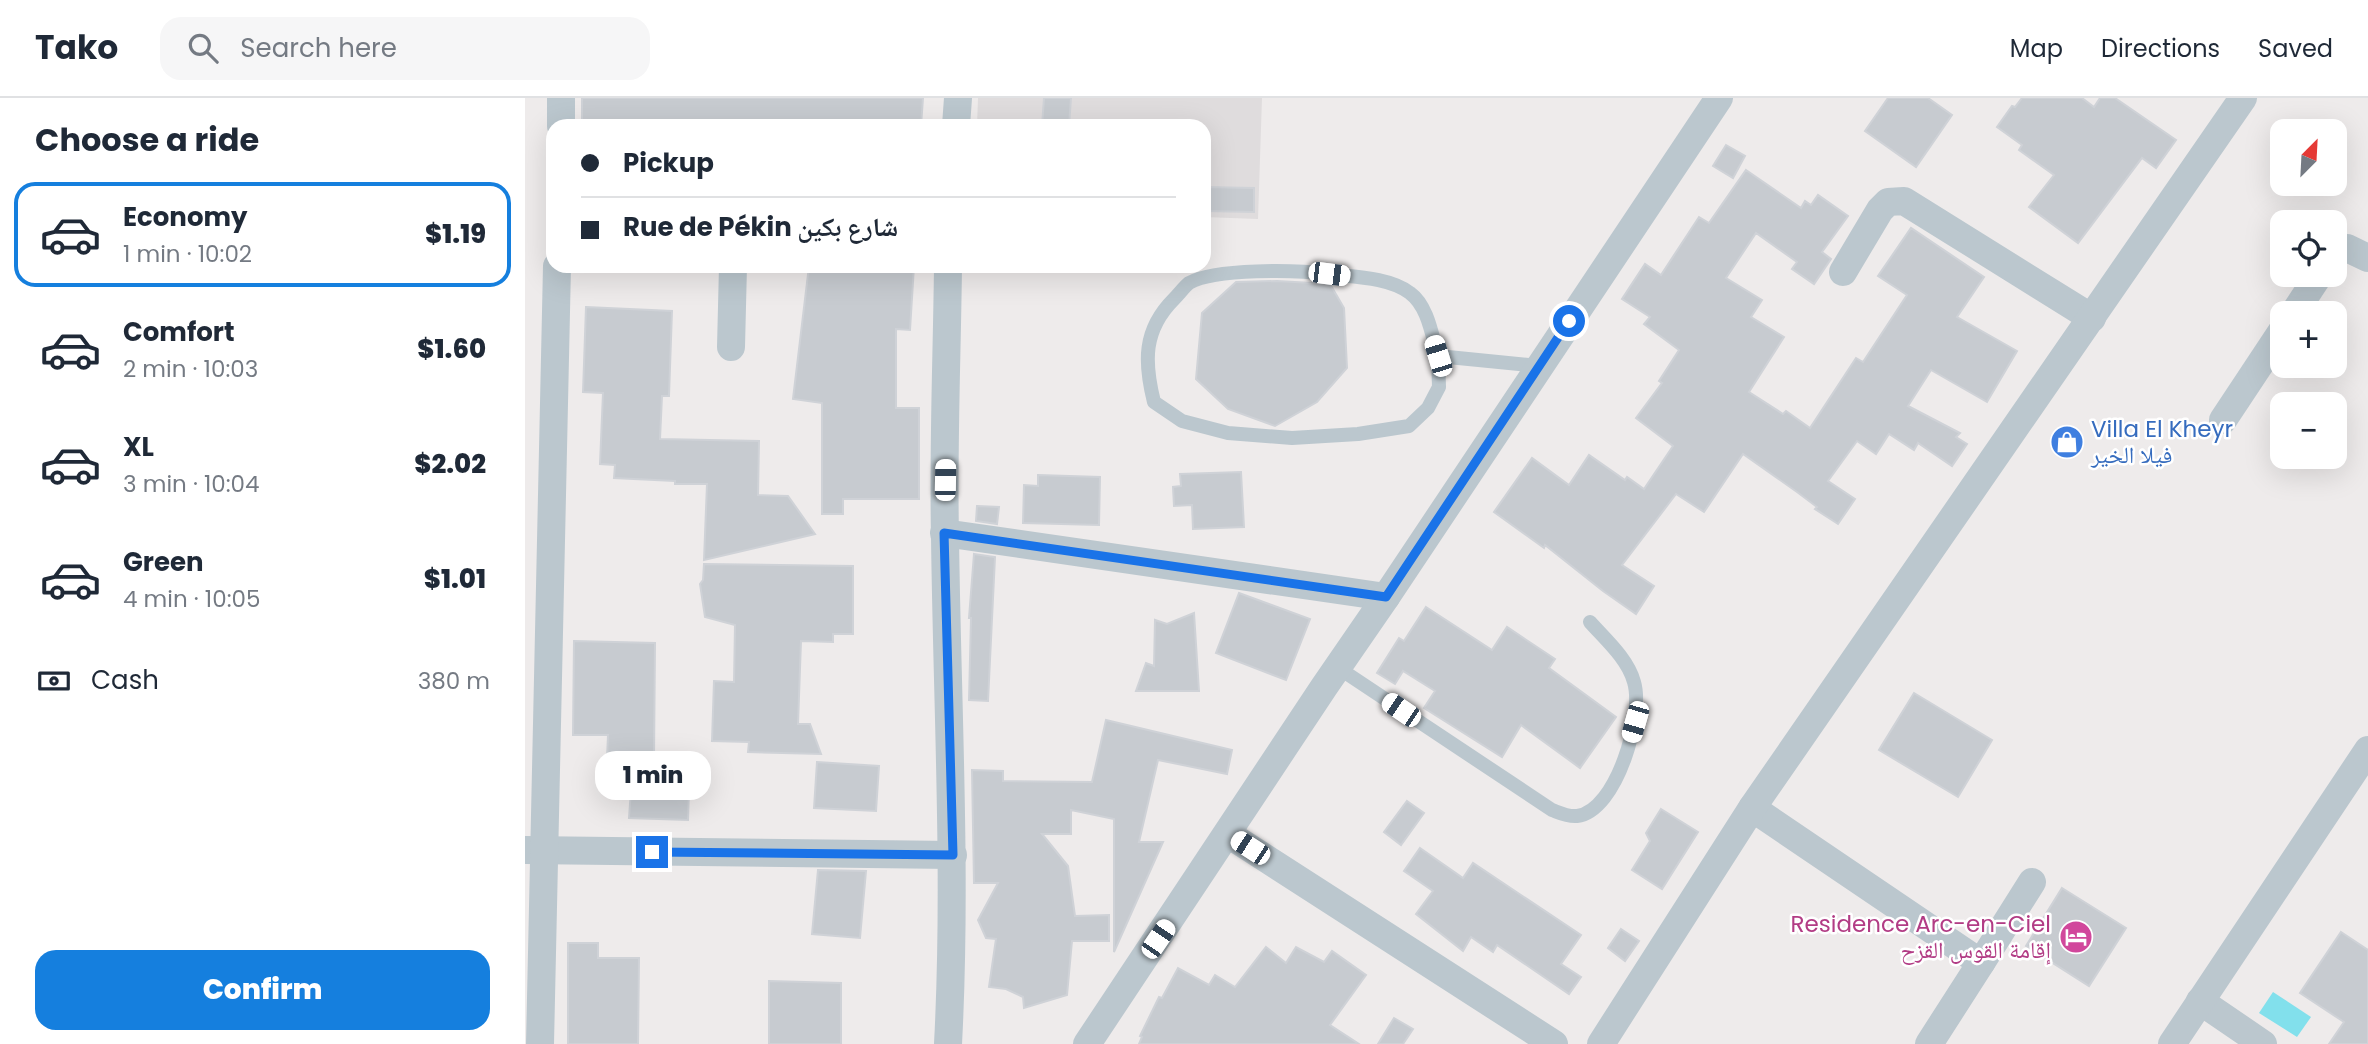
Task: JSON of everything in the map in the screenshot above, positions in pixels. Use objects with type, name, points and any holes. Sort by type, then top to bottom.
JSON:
[{"type":"street","points":[[561,98],[561,119]]},
{"type":"street","points":[[956,119],[958,98]]},
{"type":"street","points":[[1087,1044],[1719,98]]},
{"type":"street","points":[[1601,1044],[1752,808],[2243,98]]},
{"type":"street","points":[[1843,272],[1880,210],[1888,202],[1904,201],[2092,318]]},
{"type":"street","points":[[2347,248],[2368,258]]},
{"type":"street","points":[[540,1044],[534,850],[557,273]]},
{"type":"street","points":[[731,347],[733,273]]},
{"type":"street","points":[[949,273],[944,533],[953,855],[953,963],[949,1044]]},
{"type":"street","points":[[2224,421],[2270,350]]},
{"type":"street","points":[[944,533],[1386,597]]},
{"type":"street","points":[[2172,1044],[2368,750]]},
{"type":"street","points":[[1752,808],[1981,963]]},
{"type":"street","points":[[1228,834],[1554,1044]]},
{"type":"street","points":[[534,850],[953,855]]},
{"type":"street","points":[[1929,1044],[2032,881]]},
{"type":"street","points":[[2200,1002],[2263,1044]]},
{"type":"lane","points":[[1302,271],[1355,277],[1399,286],[1413,295],[1430,323],[1438,356],[1439,387],[1428,408],[1409,426],[1358,435],[1292,438],[1228,433],[1182,421],[1154,402],[1147,374],[1149,335],[1165,308],[1190,283],[1226,274],[1302,271]]},
{"type":"lane","points":[[1438,356],[1539,366]]},
{"type":"lane","points":[[1337,667],[1552,810],[1579,816],[1591,810],[1606,795],[1628,747],[1635,722],[1637,697],[1634,681],[1627,667],[1590,622]]},
{"type":"shaded area","points":[[978,98],[1262,98],[1258,219],[1211,217],[1211,119],[977,119]]},
{"type":"water","points":[[2273,992],[2311,1017],[2297,1037],[2259,1013]]},
{"type":"building","points":[[582,98],[923,98],[922,119],[582,119]]},
{"type":"building","points":[[1044,98],[1071,98],[1070,119],[1042,119]]},
{"type":"building","points":[[1888,98],[1928,98],[1952,115],[1916,167],[1865,131]]},
{"type":"building","points":[[2022,98],[2082,98],[2094,107],[2100,98],[2115,98],[2176,140],[2156,168],[2142,158],[2078,243],[2029,207],[2054,175],[2019,150],[2022,145],[1997,127],[2012,106],[2015,107]]},
{"type":"building","points":[[1726,145],[1745,156],[1733,178],[1713,166]]},
{"type":"building","points":[[1746,170],[1801,208],[1805,201],[1811,205],[1818,195],[1848,216],[1822,252],[1831,259],[1814,284],[1792,269],[1797,262],[1756,233],[1726,278],[1762,300],[1751,317],[1784,337],[1749,392],[1783,414],[1786,411],[1810,428],[1856,358],[1863,362],[1907,295],[1878,276],[1911,228],[1984,277],[1957,317],[2017,351],[1987,402],[1931,370],[1908,406],[1960,433],[1956,437],[1967,444],[1952,466],[1918,443],[1914,450],[1889,434],[1876,454],[1857,441],[1828,481],[1855,499],[1838,524],[1743,454],[1704,512],[1676,494],[1622,565],[1654,586],[1636,614],[1545,545],[1544,548],[1494,512],[1532,458],[1569,485],[1589,455],[1625,480],[1627,477],[1644,489],[1673,446],[1636,418],[1662,383],[1659,381],[1679,350],[1644,324],[1650,317],[1622,299],[1645,264],[1661,275],[1699,217],[1709,223]]},
{"type":"building","points":[[1211,187],[1254,188],[1254,212],[1211,211]]},
{"type":"building","points":[[808,273],[914,273],[910,330],[896,329],[896,408],[919,408],[919,499],[843,499],[843,514],[822,514],[822,403],[793,399]]},
{"type":"building","points":[[1236,282],[1330,284],[1344,308],[1347,368],[1317,402],[1275,426],[1228,409],[1196,379],[1202,313]]},
{"type":"building","points":[[586,307],[672,311],[669,396],[662,396],[660,439],[759,441],[758,495],[788,496],[815,534],[704,560],[707,484],[614,478],[615,465],[600,464],[603,393],[583,392]]},
{"type":"building","points":[[1241,472],[1244,527],[1193,529],[1192,505],[1174,506],[1173,487],[1181,486],[1180,474]]},
{"type":"building","points":[[1038,475],[1100,477],[1099,525],[1023,523],[1024,485],[1038,486]]},
{"type":"building","points":[[977,506],[999,507],[997,524],[976,521]]},
{"type":"building","points":[[974,554],[995,557],[988,701],[969,700],[969,618]]},
{"type":"building","points":[[704,564],[853,566],[853,634],[833,634],[833,642],[801,641],[798,724],[810,724],[821,754],[748,752],[749,742],[712,741],[714,681],[734,682],[735,625],[705,617],[700,584],[703,580]]},
{"type":"building","points":[[1239,593],[1310,619],[1286,680],[1216,653]]},
{"type":"building","points":[[1426,607],[1492,650],[1507,627],[1555,659],[1549,668],[1616,717],[1580,768],[1521,725],[1502,757],[1424,708],[1435,691],[1403,671],[1395,684],[1377,673],[1399,638],[1404,641]]},
{"type":"building","points":[[1194,613],[1199,691],[1136,691],[1146,663],[1154,666],[1155,620],[1167,624]]},
{"type":"building","points":[[574,641],[655,643],[654,758],[690,760],[688,820],[629,818],[631,790],[625,790],[626,783],[606,782],[608,735],[573,735]]},
{"type":"building","points":[[1914,693],[1992,740],[1958,797],[1879,750]]},
{"type":"building","points":[[1106,720],[1232,750],[1227,774],[1158,760],[1139,842],[1163,842],[1114,952],[1114,819],[1071,810],[1071,834],[1042,834],[1068,866],[1075,916],[1109,915],[1109,941],[1072,941],[1067,995],[1024,1008],[1023,997],[1006,989],[989,987],[996,939],[986,938],[978,920],[998,883],[974,883],[972,770],[1003,771],[1003,781],[1092,782]]},
{"type":"building","points":[[817,762],[879,766],[876,811],[814,808]]},
{"type":"building","points":[[1407,801],[1424,813],[1401,845],[1384,832]]},
{"type":"building","points":[[1661,809],[1698,832],[1662,889],[1632,870],[1650,841],[1646,833]]},
{"type":"building","points":[[1420,848],[1463,878],[1473,863],[1581,935],[1561,964],[1581,977],[1569,994],[1497,945],[1493,952],[1471,937],[1463,951],[1416,914],[1433,891],[1404,871]]},
{"type":"building","points":[[818,870],[866,871],[860,938],[812,934]]},
{"type":"building","name":"Residence Arc-en-Ciel إقامة القوس القزح","points":[[2062,888],[2126,928],[2089,986],[2026,946]]},
{"type":"building","points":[[1621,929],[1639,941],[1625,961],[1608,948]]},
{"type":"building","points":[[2341,932],[2368,950],[2368,1044],[2329,1044],[2344,1022],[2300,993]]},
{"type":"building","points":[[568,943],[598,943],[598,958],[639,958],[638,1044],[568,1044]]},
{"type":"building","points":[[1266,947],[1286,963],[1296,947],[1324,962],[1332,951],[1366,975],[1330,1025],[1359,1044],[1139,1044],[1142,1037],[1140,1036],[1159,997],[1162,998],[1178,968],[1209,985],[1215,975],[1235,987]]},
{"type":"building","points":[[769,981],[841,983],[841,1044],[769,1044]]},
{"type":"building","points":[[1394,1018],[1413,1029],[1403,1044],[1378,1044]]},
{"type":"place","name":"Villa El Kheyr فيلا الخير","points":[[2067,442]]},
{"type":"place","name":"Residence Arc-en-Ciel إقامة القوس القزح","points":[[2076,937]]},
{"type":"route","points":[[652,852],[953,855],[944,533],[1386,597],[1569,321]]}]
